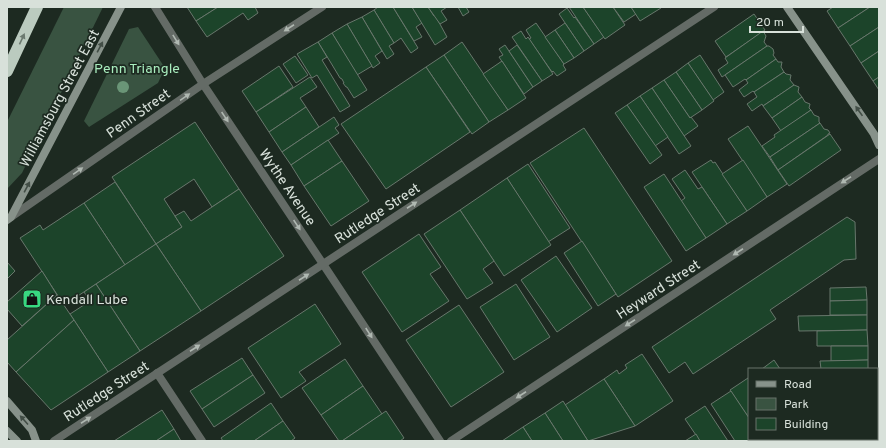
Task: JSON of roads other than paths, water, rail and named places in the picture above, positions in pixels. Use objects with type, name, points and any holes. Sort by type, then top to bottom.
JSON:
[{"type":"highway","points":[[7,71],[37,7]]},
{"type":"main road","name":"Williamsburg Street East","points":[[9,219],[121,7]]},
{"type":"main road","points":[[787,7],[874,134],[879,145]]},
{"type":"main road","points":[[7,401],[32,430],[36,441]]},
{"type":"main road","points":[[7,431],[17,441]]},
{"type":"street","name":"Wythe Avenue","points":[[155,7],[203,84],[440,441]]},
{"type":"street","name":"Penn Street","points":[[9,219],[203,84],[322,7]]},
{"type":"street","name":"Rutledge Street","points":[[54,441],[714,7]]},
{"type":"street","name":"Heyward Street","points":[[451,441],[879,159]]},
{"type":"street","points":[[157,373],[202,441]]},
{"type":"place","name":"Kendall Lube","points":[[32,299]]},
{"type":"park label","name":"Penn Triangle","points":[[137,68]]}]
